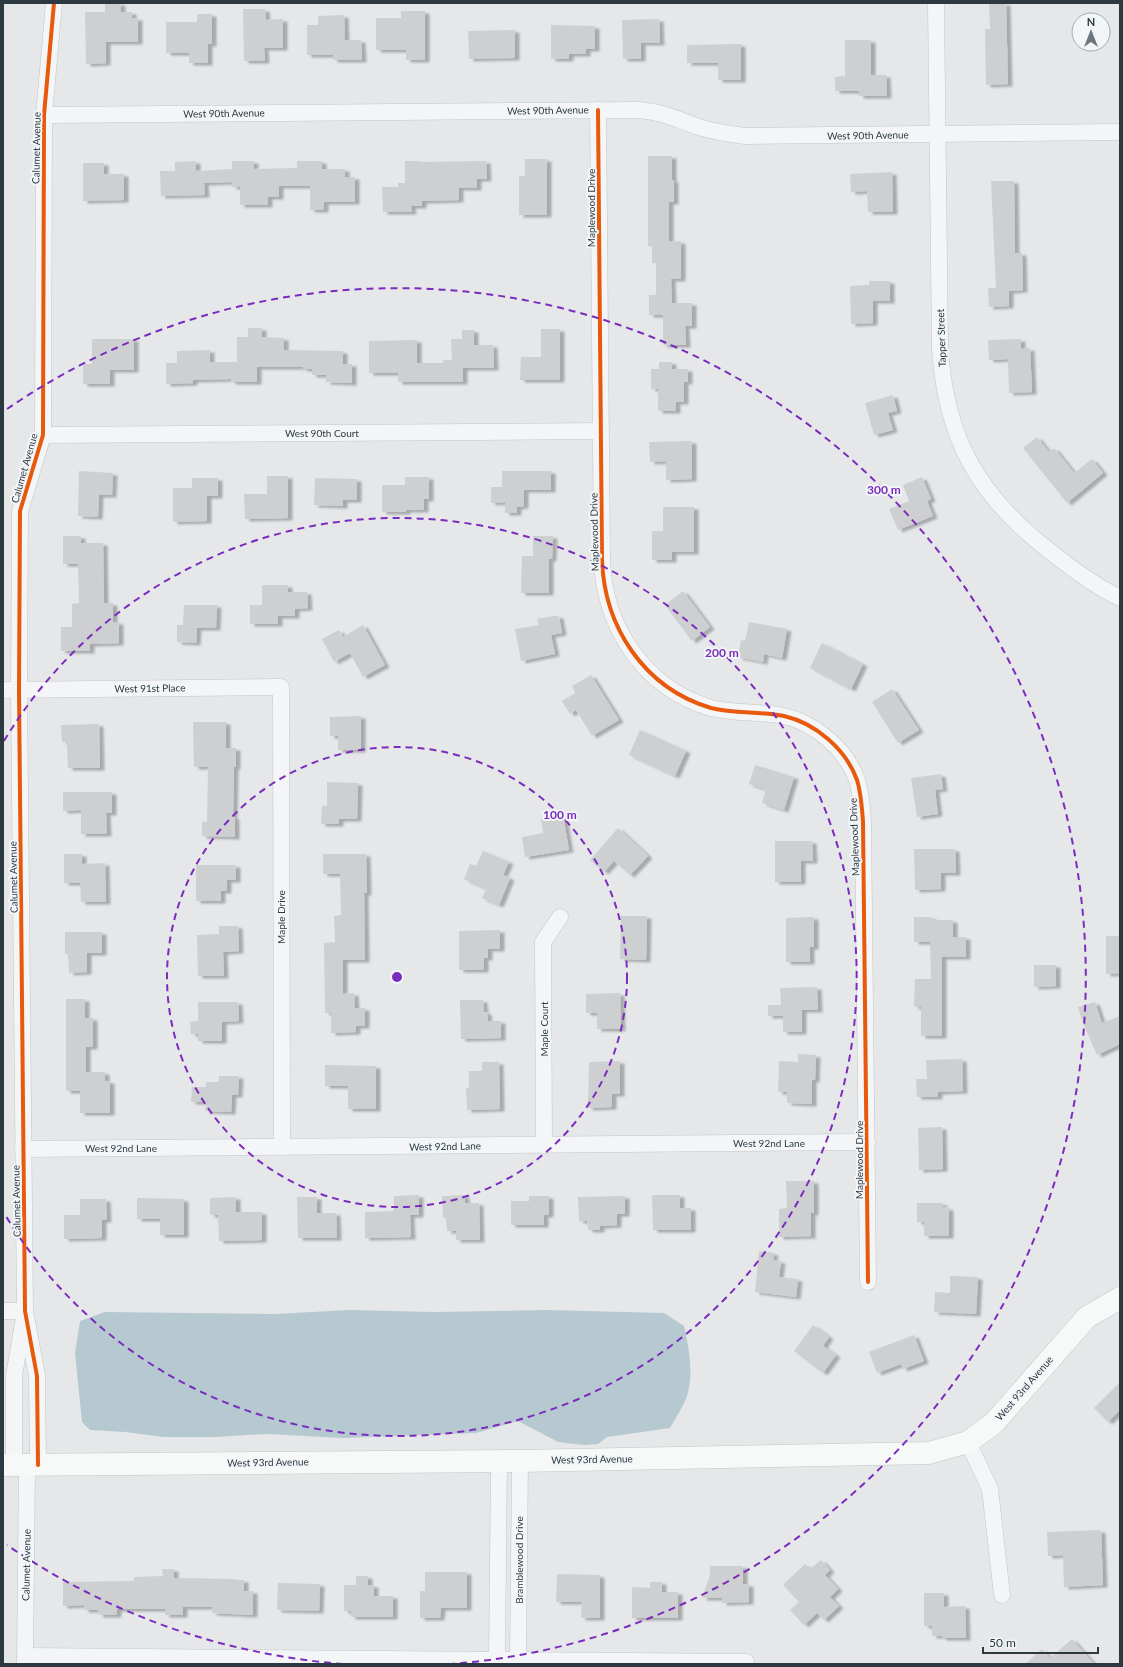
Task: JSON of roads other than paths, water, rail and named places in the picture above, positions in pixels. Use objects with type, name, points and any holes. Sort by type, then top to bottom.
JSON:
[{"type":"street","name":"Calumet Avenue","points":[[20,1465],[37,1376],[25,1311],[19,690],[20,512],[43,435],[44,115],[54,3]]},
{"type":"street","name":"Tapper Street","points":[[936,3],[936,135],[940,348],[944,391],[955,431],[974,470],[991,496],[1015,523],[1083,578],[1120,598]]},
{"type":"street","name":"West 90th Avenue","points":[[44,115],[598,110],[655,111],[712,131],[745,136],[1120,132]]},
{"type":"street","name":"Maplewood Drive","points":[[598,110],[600,431],[602,559],[604,588],[613,617],[632,651],[660,681],[671,689],[698,703],[726,711],[784,716],[810,726],[834,745],[851,768],[856,779],[862,806],[868,1282]]},
{"type":"street","name":"West 90th Court","points":[[43,435],[600,431]]},
{"type":"street","name":"West 91st Place","points":[[3,690],[281,687]]},
{"type":"street","name":"Maple Drive","points":[[281,687],[282,1147]]},
{"type":"street","name":"Maple Court","points":[[544,1145],[543,942],[560,917]]},
{"type":"street","name":"West 92nd Lane","points":[[23,1149],[867,1142]]},
{"type":"street","name":"West 93rd Avenue","points":[[20,1465],[520,1461],[929,1453],[968,1442],[994,1422],[1087,1317],[1120,1298]]},
{"type":"street","points":[[3,1311],[25,1311]]},
{"type":"street","name":"Calumet Avenue","points":[[24,1660],[20,1465],[14,1376],[25,1311]]},
{"type":"street","points":[[968,1442],[990,1489],[1002,1595]]},
{"type":"street","name":"Bramblewood Drive","points":[[497,1660],[499,1461]]},
{"type":"street","name":"Bramblewood Drive","points":[[518,1660],[520,1461]]},
{"type":"street","points":[[24,1660],[518,1660],[746,1663]]}]
